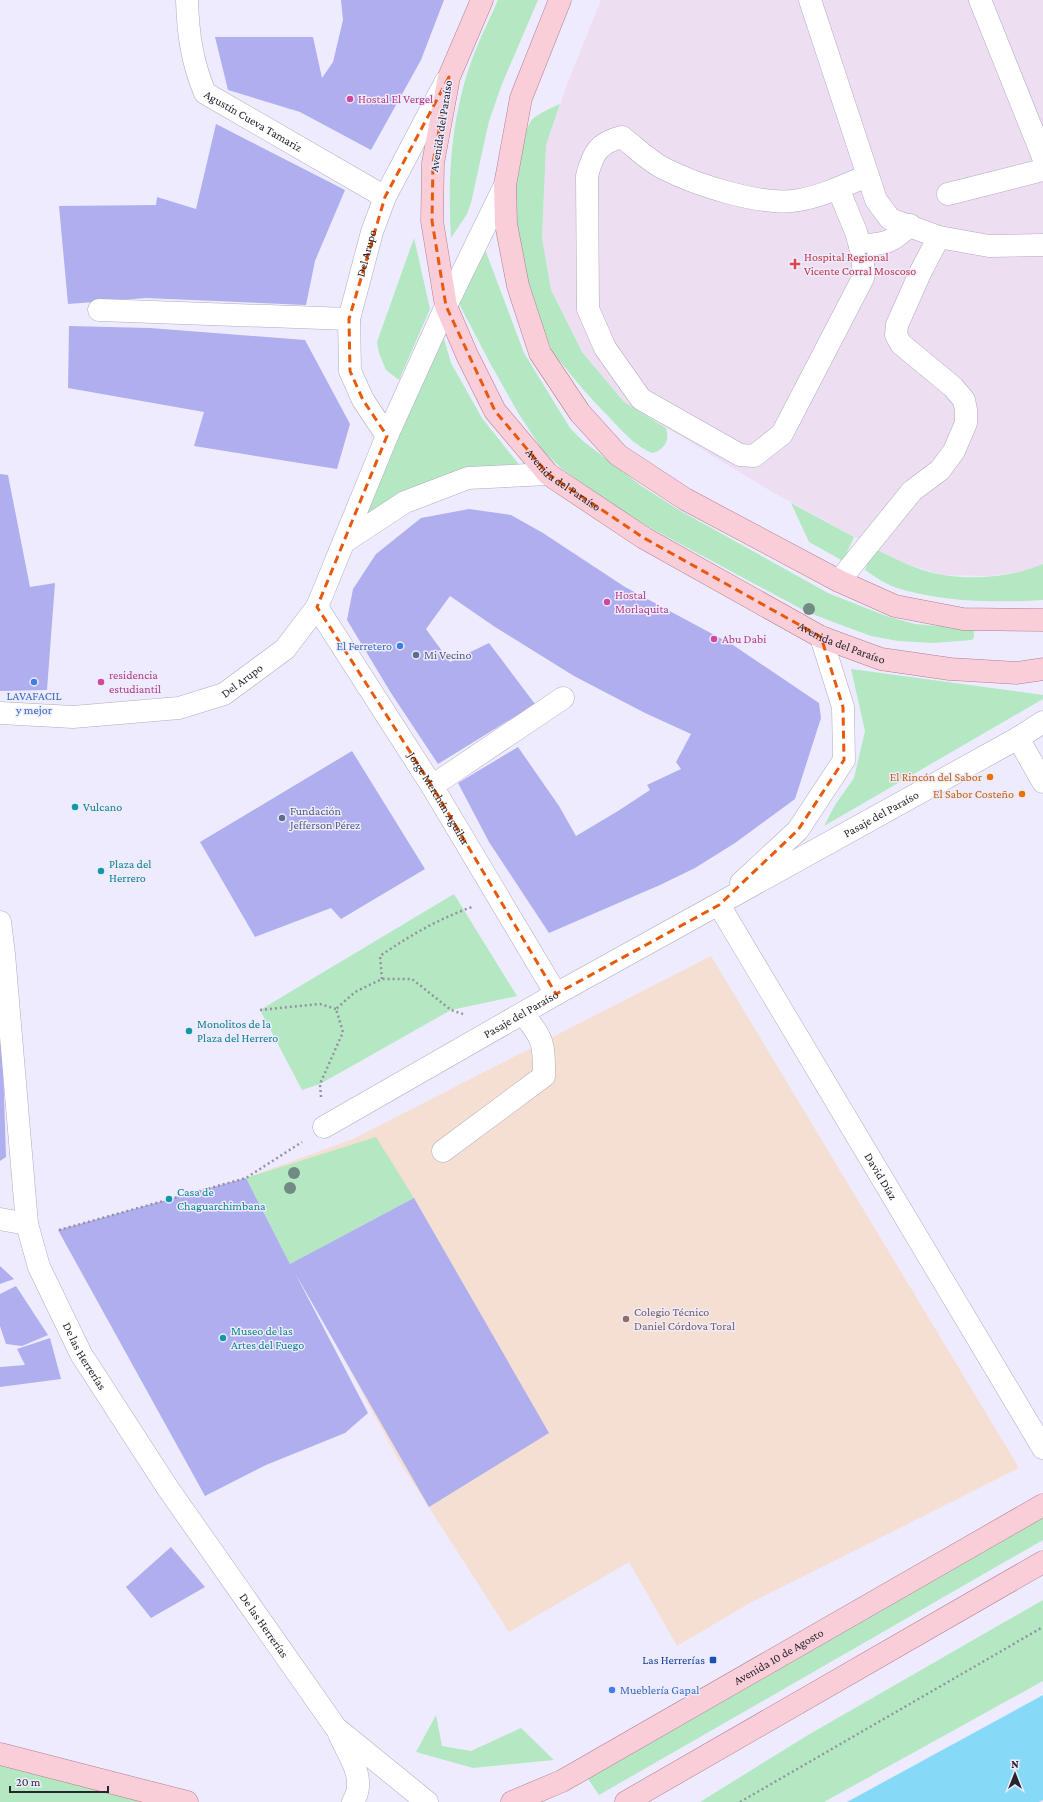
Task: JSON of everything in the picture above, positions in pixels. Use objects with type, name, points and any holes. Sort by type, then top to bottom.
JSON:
[{"type":"main road","name":"Avenida del Paraíso","points":[[482,0],[449,77],[433,163],[432,221],[446,306],[467,355],[495,410],[548,474],[644,538],[821,637],[881,658],[950,669],[1017,672],[1043,669]]},
{"type":"main road","points":[[560,0],[521,98],[505,185],[506,224],[518,286],[540,353],[580,413],[618,455],[679,495],[839,581],[895,606],[963,618],[1043,620]]},
{"type":"main road","name":"Avenida 10 de Agosto","points":[[512,1802],[562,1781],[1043,1505]]},
{"type":"main road","points":[[626,1802],[1043,1562]]},
{"type":"main road","points":[[0,1754],[187,1802]]},
{"type":"street","name":"Agustín Cueva Tamariz","points":[[187,0],[188,33],[197,73],[205,93],[384,197]]},
{"type":"street","points":[[810,0],[867,176],[876,200],[890,219],[910,225],[939,237],[989,246],[1043,245]]},
{"type":"street","points":[[980,0],[1043,157]]},
{"type":"street","name":"Del Arupo","points":[[387,436],[363,400],[350,371],[349,319],[372,232],[384,197],[449,77]]},
{"type":"street","points":[[838,188],[856,232],[863,257],[862,278],[782,434],[754,456],[740,455],[642,399],[605,348],[588,309],[587,176],[593,156],[608,140],[622,137],[663,168],[732,193],[776,202],[798,200],[838,188],[867,176]]},
{"type":"street","points":[[948,194],[1043,170]]},
{"type":"street","name":"Del Arupo","points":[[0,713],[73,717],[179,708],[224,694],[285,649],[317,607],[387,436],[446,306],[505,185]]},
{"type":"street","points":[[860,246],[886,243],[900,235],[910,225]]},
{"type":"street","points":[[839,581],[912,491],[940,470],[954,450],[966,424],[964,400],[953,387],[901,344],[896,335],[897,325],[921,271],[939,237]]},
{"type":"street","points":[[99,310],[349,319]]},
{"type":"street","points":[[344,542],[405,502],[468,478],[548,474]]},
{"type":"street","name":"Jorge Merchán Aguilar","points":[[317,607],[432,786],[556,994]]},
{"type":"street","name":"Pasaje del Paraíso","points":[[719,905],[798,830],[844,760],[843,707],[821,637]]},
{"type":"street","points":[[432,786],[563,698]]},
{"type":"street","name":"Pasaje del Paraíso","points":[[324,1127],[556,994],[719,905],[1018,738],[1043,722]]},
{"type":"street","points":[[1018,738],[1043,782]]},
{"type":"street","name":"David Díaz","points":[[719,905],[1043,1448]]},
{"type":"street","name":"De las Herrerías","points":[[0,922],[27,1224],[39,1267],[81,1354],[167,1487],[336,1728],[358,1775],[359,1788],[353,1802]]},
{"type":"street","points":[[443,1151],[544,1076],[544,1049],[537,1031],[522,1014]]},
{"type":"street","points":[[0,1218],[27,1224]]},
{"type":"street","name":"De las Herrerías","points":[[336,1728],[427,1802]]},
{"type":"path","points":[[382,979],[380,956],[437,920],[499,898]]},
{"type":"path","points":[[336,1009],[355,992],[382,979],[412,979],[451,1010],[498,1028]]},
{"type":"path","points":[[260,1010],[320,1004],[336,1009]]},
{"type":"path","points":[[27,1224],[58,1230],[246,1178],[324,1127],[320,1084],[343,1032],[336,1009]]},
{"type":"path","points":[[740,1802],[1043,1627]]},
{"type":"highlighted area","points":[[449,77],[433,163],[432,221],[446,306],[495,411],[548,474],[644,538],[821,637],[843,707],[844,760],[798,830],[719,905],[556,994],[432,786],[317,607],[387,436],[363,400],[350,371],[349,319],[385,197]]},
{"type":"shaded area","name":"Hospital Regional Vicente Corral Moscoso","points":[[601,0],[1043,0],[1043,564],[1025,572],[988,576],[942,575],[898,561],[769,490],[624,402],[582,352],[551,290],[542,238],[546,145],[568,82]]},
{"type":"shaded area","name":"Colegio Técnico Daniel Córdova Toral","points":[[711,956],[1019,1468],[750,1603],[677,1646],[629,1562],[509,1632],[399,1461],[246,1178],[353,1139]]},
{"type":"green space","points":[[498,0],[538,0],[502,84],[489,121],[471,203],[467,214],[451,238],[451,163],[457,114],[470,65]]},
{"type":"green space","points":[[560,104],[546,145],[542,238],[551,290],[582,352],[624,402],[666,428],[666,444],[661,449],[653,453],[635,443],[624,432],[585,391],[554,354],[542,326],[525,268],[515,203],[516,173],[521,145],[531,121],[540,114]]},
{"type":"green space","points":[[414,238],[430,309],[399,380],[386,370],[379,353],[377,342]]},
{"type":"green space","points":[[483,244],[524,353],[570,428],[583,441],[640,485],[679,510],[828,593],[886,616],[915,624],[971,629],[974,631],[974,637],[972,640],[933,643],[898,641],[871,636],[805,611],[647,526],[607,501],[561,468],[543,451],[517,411],[456,298]]},
{"type":"green space","points":[[443,335],[451,363],[482,418],[521,467],[363,520],[393,439]]},
{"type":"green space","points":[[791,503],[854,537],[843,561],[809,542]]},
{"type":"green space","points":[[874,548],[916,568],[943,575],[981,577],[1007,575],[1043,564],[1043,600],[968,600],[929,596],[894,587],[865,570]]},
{"type":"green space","points":[[851,669],[1043,695],[1043,699],[824,826],[835,805],[854,778],[865,731]]},
{"type":"green space","points":[[454,894],[517,996],[451,1010],[320,1084],[302,1090],[260,1010]]},
{"type":"green space","points":[[376,1137],[414,1198],[290,1264],[246,1178]]},
{"type":"green space","points":[[1043,1518],[1043,1540],[599,1795],[588,1779]]},
{"type":"green space","points":[[1043,1600],[1043,1681],[824,1802],[700,1802],[808,1735]]},
{"type":"green space","points":[[436,1715],[442,1746],[471,1751],[521,1728],[554,1760],[473,1768],[416,1752]]},
{"type":"green space","points":[[0,1754],[187,1802],[0,1802]]},
{"type":"water","points":[[1043,1695],[1043,1800],[1039,1802],[847,1802]]},
{"type":"building","points":[[341,0],[444,0],[421,60],[371,150],[300,112],[228,90],[215,37],[313,37],[322,78],[333,62],[343,20]]},
{"type":"building","points":[[216,124],[345,190],[315,261],[306,305],[146,298],[68,304],[59,206],[156,205],[157,197],[196,209]]},
{"type":"building","points":[[69,326],[150,328],[305,340],[350,424],[337,469],[194,446],[204,412],[68,388]]},
{"type":"building","points":[[0,474],[8,475],[30,587],[55,583],[47,690],[0,691]]},
{"type":"building","points":[[469,509],[511,515],[543,533],[625,587],[733,645],[819,703],[821,718],[795,799],[735,843],[695,868],[660,885],[549,933],[489,842],[458,783],[518,747],[559,806],[576,836],[650,790],[647,785],[681,769],[676,762],[691,734],[645,713],[574,676],[495,627],[450,596],[426,629],[450,662],[489,643],[535,704],[438,764],[391,693],[347,620],[353,589],[376,554],[421,518]]},
{"type":"building","points":[[352,751],[425,869],[341,919],[331,908],[255,937],[200,842]]},
{"type":"building","points":[[0,1023],[2,1034],[6,1157],[0,1161]]},
{"type":"building","points":[[246,1178],[290,1264],[414,1198],[549,1433],[429,1507],[295,1273],[368,1413],[345,1433],[266,1465],[205,1496],[58,1230]]},
{"type":"building","points":[[0,1266],[14,1279],[0,1284]]},
{"type":"building","points":[[16,1286],[48,1335],[22,1346],[6,1344],[0,1326],[0,1294]]},
{"type":"building","points":[[50,1338],[61,1379],[0,1387],[0,1367],[25,1365],[17,1349]]},
{"type":"building","points":[[171,1547],[205,1587],[151,1618],[126,1587]]},
{"type":"place","name":"Hostal El Vergel","points":[[350,99]]},
{"type":"place","name":"Hospital Regional Vicente Corral Moscoso","points":[[795,264]]},
{"type":"place","name":"Hostal Morlaquita","points":[[607,602]]},
{"type":"place","name":"Abu Dabi","points":[[714,639]]},
{"type":"place","name":"El Ferretero","points":[[400,646]]},
{"type":"place","name":"Mi Vecino","points":[[416,655]]},
{"type":"place","name":"LAVAFACIL y mejor","points":[[34,682]]},
{"type":"place","name":"residencia estudiantil","points":[[101,682]]},
{"type":"place","name":"El Rincón del Sabor","points":[[990,777]]},
{"type":"place","name":"El Sabor Costeño","points":[[1022,794]]},
{"type":"place","name":"Vulcano","points":[[75,807]]},
{"type":"place","name":"Fundación Jefferson Pérez","points":[[282,818]]},
{"type":"place","name":"Plaza del Herrero","points":[[101,871]]},
{"type":"place","name":"Monolitos de la Plaza del Herrero","points":[[189,1031]]},
{"type":"place","name":"Casa de Chaguarchimbana","points":[[169,1199]]},
{"type":"place","name":"Colegio Técnico Daniel Córdova Toral","points":[[626,1319]]},
{"type":"place","name":"Museo de las Artes del Fuego","points":[[223,1338]]},
{"type":"place","name":"Las Herrerías","points":[[713,1660]]},
{"type":"place","name":"Mueblería Gapal","points":[[612,1690]]}]
